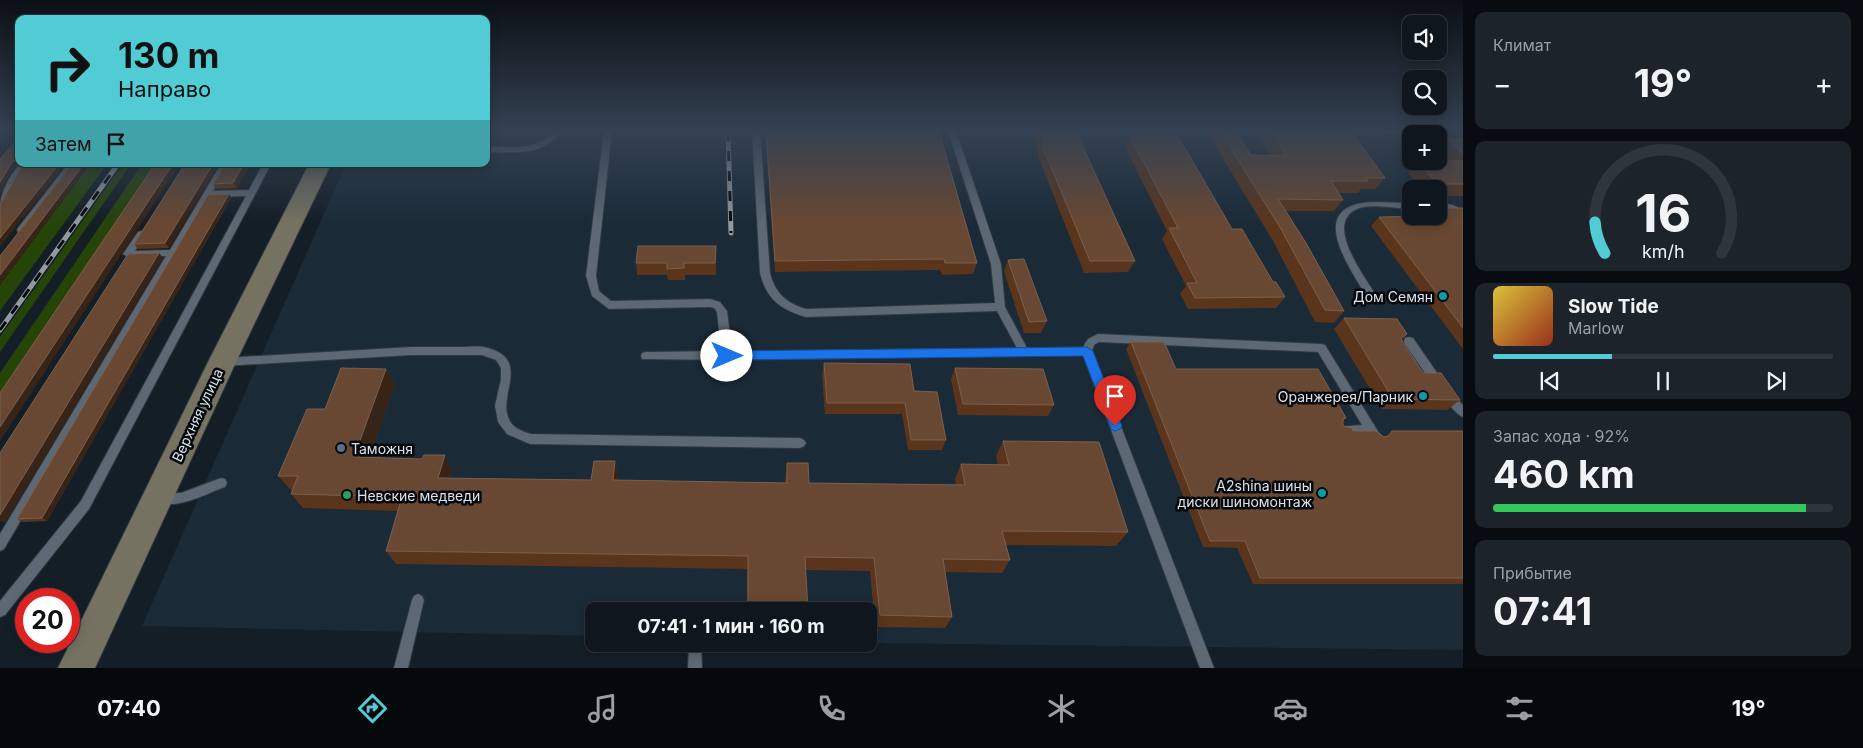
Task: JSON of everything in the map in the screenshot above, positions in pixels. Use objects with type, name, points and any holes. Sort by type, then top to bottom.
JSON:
[{"type":"street","name":"Верхняя улица","points":[[76,668],[159,498],[222,362],[319,167]]},
{"type":"lane","points":[[604,162],[591,276],[595,294],[609,305],[710,303],[717,305],[722,310],[727,356]]},
{"type":"lane","points":[[758,162],[765,273],[772,294],[780,303],[792,310],[806,313],[1000,307]]},
{"type":"lane","points":[[962,162],[996,264],[1000,307],[1025,353]]},
{"type":"lane","points":[[0,206],[15,175],[22,167]]},
{"type":"lane","points":[[14,239],[70,167]]},
{"type":"lane","points":[[0,545],[223,167]]},
{"type":"lane","points":[[0,611],[85,505],[265,167]]},
{"type":"lane","points":[[208,194],[251,193]]},
{"type":"lane","points":[[1372,297],[1342,244],[1338,233],[1340,223],[1344,214],[1355,207],[1402,206]]},
{"type":"lane","points":[[1447,206],[1463,214]]},
{"type":"lane","points":[[144,229],[126,258],[173,253]]},
{"type":"lane","points":[[1207,668],[1087,351],[1088,345],[1098,338],[1321,348],[1374,434],[1341,430]]},
{"type":"lane","points":[[1409,342],[1448,397],[1463,412]]},
{"type":"lane","points":[[222,362],[411,351],[483,351],[501,357],[506,364],[507,372],[500,413],[509,430],[518,436],[530,439],[800,443]]},
{"type":"lane","points":[[646,356],[1087,351]]},
{"type":"lane","points":[[159,498],[180,498],[221,483]]},
{"type":"lane","points":[[401,668],[418,600]]},
{"type":"lane","points":[[695,652],[695,668]]},
{"type":"shaded area","points":[[490,162],[1402,162],[1402,170],[1447,170],[1447,162],[1463,162],[1463,650],[877,643],[877,602],[585,602],[585,636],[142,626],[345,167],[490,167]]},
{"type":"green space","points":[[88,167],[105,167],[0,311],[0,285]]},
{"type":"green space","points":[[121,167],[129,167],[0,352],[0,337]]},
{"type":"green space","points":[[140,167],[160,167],[0,407],[0,373]]},
{"type":"building","points":[[0,162],[13,162],[11,164],[0,182]]},
{"type":"building","points":[[768,162],[948,162],[977,263],[945,263],[944,259],[775,261]]},
{"type":"building","points":[[1049,162],[1090,162],[1135,261],[1090,261]]},
{"type":"building","points":[[1144,162],[1193,162],[1232,229],[1242,229],[1273,282],[1276,282],[1285,297],[1195,298],[1187,283],[1197,283],[1169,228],[1178,228]]},
{"type":"building","points":[[1239,162],[1374,162],[1385,178],[1365,178],[1368,181],[1331,181],[1343,200],[1278,199],[1306,243],[1344,311],[1325,310],[1281,229]]},
{"type":"building","points":[[1447,162],[1463,162],[1463,184],[1447,184],[1447,180],[1434,180],[1425,170],[1447,170]]},
{"type":"building","points":[[21,167],[57,167],[0,238],[0,205]]},
{"type":"building","points":[[70,167],[82,167],[0,275],[0,256]]},
{"type":"building","points":[[153,167],[171,167],[0,427],[0,393]]},
{"type":"building","points":[[183,167],[211,167],[165,243],[134,244]]},
{"type":"building","points":[[223,167],[242,167],[233,183],[213,184]]},
{"type":"building","points":[[229,194],[42,518],[17,519],[208,195]]},
{"type":"building","name":"Дом Семян","points":[[1447,208],[1463,208],[1463,328],[1379,217],[1402,217],[1402,225],[1447,225]]},
{"type":"building","points":[[638,246],[716,246],[715,263],[684,263],[684,268],[667,269],[667,263],[636,263]]},
{"type":"building","points":[[159,253],[0,515],[0,453],[128,254]]},
{"type":"building","points":[[1024,259],[1047,321],[1029,322],[1008,260]]},
{"type":"building","points":[[1344,318],[1397,319],[1407,334],[1401,339],[1423,373],[1441,373],[1460,400],[1393,399]]},
{"type":"building","name":"A2shina шины диски шиномонтаж","points":[[1131,342],[1164,342],[1176,369],[1318,369],[1346,418],[1343,419],[1343,426],[1352,428],[1353,431],[1376,431],[1384,437],[1389,436],[1392,431],[1463,431],[1463,578],[1260,578],[1245,541],[1210,541]]},
{"type":"building","points":[[824,363],[910,364],[914,391],[937,392],[946,440],[911,440],[905,403],[827,403]]},
{"type":"building","points":[[341,368],[386,369],[354,457],[422,459],[424,455],[445,455],[438,478],[591,480],[594,461],[615,461],[613,480],[787,483],[787,463],[808,463],[809,483],[965,485],[961,464],[1009,465],[1003,441],[1099,442],[1128,532],[1002,531],[1010,560],[943,559],[952,617],[880,615],[874,558],[805,557],[808,602],[748,602],[748,556],[386,551],[402,497],[291,494],[298,476],[278,476],[307,409],[325,409]]},
{"type":"building","points":[[955,368],[1043,369],[1054,405],[963,404]]},
{"type":"railway","points":[[729,162],[731,233]]},
{"type":"railway","points":[[0,330],[116,167]]},
{"type":"place","name":"Дом Семян","points":[[1443,296]]},
{"type":"place","name":"Оранжерея/Парник","points":[[1423,396]]},
{"type":"place","name":"Таможня","points":[[341,448]]},
{"type":"place","name":"A2shina шины диски шиномонтаж","points":[[1322,493]]},
{"type":"place","name":"Невские медведи","points":[[347,495]]},
{"type":"route","points":[[727,356],[1087,351],[1115,426]]}]
